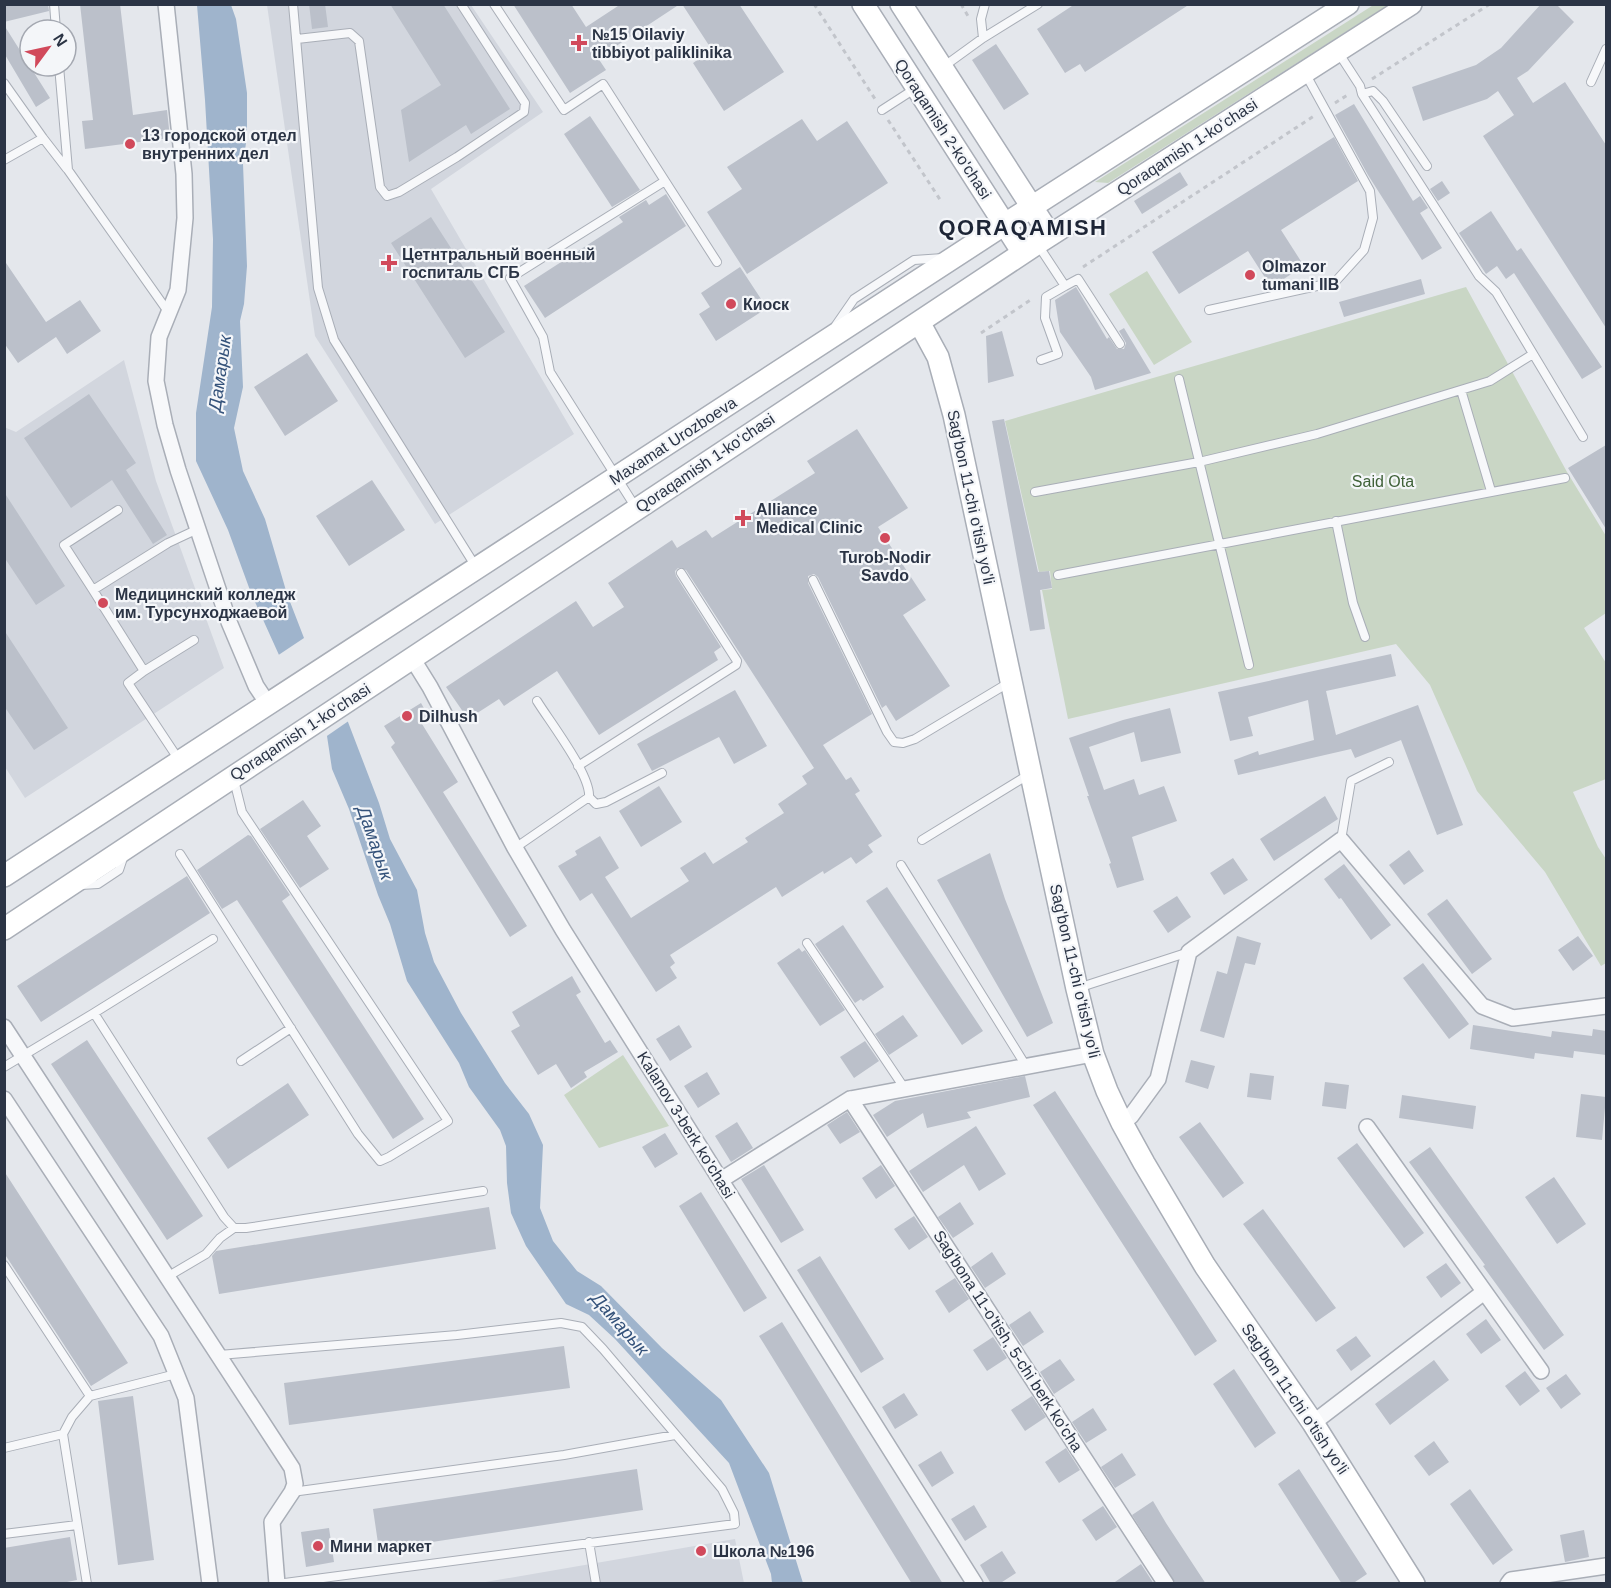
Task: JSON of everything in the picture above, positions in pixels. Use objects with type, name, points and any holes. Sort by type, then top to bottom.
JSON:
[{"type":"main road","name":"Qoraqamish 2-ko'chasi","points":[[863,4],[1005,224],[1037,244]]},
{"type":"main road","name":"Qoraqamish 2-ko'chasi","points":[[901,4],[1032,208],[1037,244]]},
{"type":"main road","name":"Qoraqamish 1-koʻchasi","points":[[1005,224],[1348,4]]},
{"type":"main road","name":"Qoraqamish 1-koʻchasi","points":[[4,929],[1037,244],[1410,4]]},
{"type":"main road","name":"Maxamat Urozboeva","points":[[272,702],[1005,224]]},
{"type":"main road","name":"Sag'bon 11-chi o'tish yo'li","points":[[919,322],[938,357],[954,415],[1077,988],[1093,1054],[1107,1091],[1122,1123],[1205,1266],[1313,1423],[1414,1584]]},
{"type":"main road","points":[[4,876],[272,702]]},
{"type":"street","points":[[166,4],[184,174],[185,218],[178,290],[159,337],[156,381],[165,425],[229,622],[256,686],[272,702]]},
{"type":"street","name":"Kalanov 3-berk ko'chasi","points":[[412,658],[430,687],[514,848],[563,930],[975,1584]]},
{"type":"street","points":[[1122,1123],[1131,1116],[1158,1078],[1189,952],[1341,840],[1482,1006],[1513,1018],[1606,1006]]},
{"type":"street","points":[[4,1027],[288,1461],[294,1476],[292,1492],[272,1522],[275,1583]]},
{"type":"street","points":[[721,1180],[850,1099],[1093,1054]]},
{"type":"street","points":[[4,1099],[161,1336],[186,1398],[210,1584]]},
{"type":"street","name":"Sag'bona 11-o'tish, 5-chi berk ko'cha","points":[[850,1099],[1166,1584]]},
{"type":"street","points":[[1367,1127],[1541,1371]]},
{"type":"street","points":[[1313,1423],[1484,1292]]},
{"type":"street","points":[[1508,1584],[1511,1580],[1606,1566]]},
{"type":"lane","points":[[293,4],[318,288],[326,316],[334,340],[477,568]]},
{"type":"lane","points":[[297,39],[350,33],[359,40],[381,187],[387,196],[399,192],[457,157],[524,112],[525,103],[461,4]]},
{"type":"lane","points":[[494,4],[564,110],[603,84],[717,262]]},
{"type":"lane","points":[[983,38],[981,19],[985,4]]},
{"type":"lane","points":[[942,67],[1038,4]]},
{"type":"lane","points":[[1591,82],[1606,49]]},
{"type":"lane","points":[[1337,50],[1479,276],[1496,292],[1582,437]]},
{"type":"lane","points":[[1209,310],[1335,282],[1364,250],[1373,219],[1370,191],[1304,72]]},
{"type":"lane","points":[[60,78],[68,170]]},
{"type":"lane","points":[[4,83],[169,314]]},
{"type":"lane","points":[[882,110],[917,88]]},
{"type":"lane","points":[[1361,90],[1373,91],[1383,101],[1426,166]]},
{"type":"lane","points":[[4,160],[43,138]]},
{"type":"lane","points":[[636,509],[550,372],[543,337],[510,278],[665,181]]},
{"type":"lane","points":[[1037,244],[1063,283]]},
{"type":"lane","points":[[1041,360],[1059,354],[1046,318],[1046,297],[1063,283],[1078,279],[1120,344]]},
{"type":"lane","points":[[1035,492],[1199,462],[1317,434],[1490,381],[1533,354]]},
{"type":"lane","points":[[1179,379],[1249,665]]},
{"type":"lane","points":[[1461,390],[1491,491]]},
{"type":"lane","points":[[1058,575],[1565,478]]},
{"type":"lane","points":[[118,510],[64,545],[144,671]]},
{"type":"lane","points":[[1336,521],[1353,603],[1365,637]]},
{"type":"lane","points":[[93,590],[168,543],[198,529]]},
{"type":"lane","points":[[578,766],[736,665],[737,661],[681,573]]},
{"type":"lane","points":[[813,580],[894,742],[903,743],[915,739],[1011,681]]},
{"type":"lane","points":[[180,762],[128,683],[194,640]]},
{"type":"lane","points":[[537,701],[578,766],[589,789],[589,797],[596,804],[606,802],[662,773]]},
{"type":"lane","points":[[1341,840],[1351,781],[1389,762]]},
{"type":"lane","points":[[922,840],[1032,773]]},
{"type":"lane","points":[[180,854],[358,1134],[380,1161],[448,1121],[242,812],[233,776]]},
{"type":"lane","points":[[514,848],[589,797]]},
{"type":"lane","points":[[901,865],[1026,1066]]},
{"type":"lane","points":[[4,1067],[213,939]]},
{"type":"lane","points":[[807,943],[905,1089]]},
{"type":"lane","points":[[1077,988],[1189,952]]},
{"type":"lane","points":[[94,1013],[234,1228]]},
{"type":"lane","points":[[241,1061],[291,1028]]},
{"type":"lane","points":[[167,1277],[206,1254],[220,1238],[234,1228],[483,1191]]},
{"type":"lane","points":[[4,1265],[90,1396]]},
{"type":"lane","points":[[218,1355],[457,1335],[561,1323],[582,1328],[722,1489],[734,1513],[735,1524],[275,1583]]},
{"type":"lane","points":[[87,1584],[63,1434],[72,1417],[90,1396],[176,1374]]},
{"type":"lane","points":[[4,1448],[63,1434]]},
{"type":"lane","points":[[292,1492],[564,1455],[675,1436]]},
{"type":"lane","points":[[4,1534],[77,1525]]},
{"type":"lane","points":[[589,1542],[596,1584]]},
{"type":"path","points":[[1063,283],[1326,109],[1361,90],[1490,4]]},
{"type":"path","points":[[981,333],[1033,299]]},
{"type":"shaded area","name":"Цетнтральный военный госпиталь СГБ","points":[[267,5],[471,5],[543,112],[431,189],[574,434],[435,524],[315,336]]},
{"type":"shaded area","name":"Медицинский колледж им. Турсунходжаевой","points":[[124,360],[156,481],[224,668],[25,798],[5,767],[4,427],[16,432]]},
{"type":"shaded area","name":"Школа №196","points":[[735,1539],[744,1583],[474,1584]]},
{"type":"green space","points":[[1375,4],[1388,5],[1108,183],[1095,182]]},
{"type":"green space","points":[[1147,271],[1192,342],[1154,365],[1109,294]]},
{"type":"green space","name":"Said Ota","points":[[1466,287],[1567,472],[1606,536],[1606,613],[1584,628],[1606,663],[1606,779],[1573,792],[1598,847],[1606,859],[1606,963],[1601,966],[1545,872],[1477,791],[1430,685],[1396,644],[1068,719],[1042,590],[1052,589],[1050,571],[1039,572],[1005,421]]},
{"type":"green space","points":[[623,1055],[669,1126],[599,1148],[564,1095]]},
{"type":"water","name":"Дамарык","points":[[197,5],[231,5],[236,19],[247,93],[247,136],[243,164],[247,266],[244,304],[240,321],[243,387],[234,428],[243,471],[265,519],[287,594],[304,638],[348,722],[379,803],[390,839],[417,890],[425,933],[434,962],[461,1013],[505,1083],[529,1114],[543,1145],[540,1208],[553,1241],[577,1271],[601,1286],[662,1348],[721,1400],[769,1473],[803,1583],[772,1583],[771,1574],[729,1463],[615,1339],[589,1315],[566,1304],[526,1246],[511,1213],[506,1146],[500,1130],[469,1087],[459,1063],[407,981],[390,924],[349,809],[332,769],[327,736],[279,655],[251,593],[228,530],[196,461],[196,413],[212,307],[213,239]]},
{"type":"pier","points":[[307,636],[350,720],[324,738],[277,656]]},
{"type":"building","points":[[4,4],[48,4],[49,11],[4,22]]},
{"type":"building","points":[[80,4],[120,4],[133,115],[167,110],[170,138],[85,149],[82,121],[93,120]]},
{"type":"building","points":[[309,4],[325,4],[328,27],[312,29]]},
{"type":"building","points":[[390,4],[443,4],[510,109],[471,134],[466,125],[409,162],[401,110],[441,85]]},
{"type":"building","name":"№15 Oilaviy tibbiyot paliklinika","points":[[513,4],[571,4],[586,27],[621,4],[680,4],[598,58],[606,70],[570,93]]},
{"type":"building","name":"№15 Oilaviy tibbiyot paliklinika","points":[[682,4],[739,4],[784,72],[724,111],[693,63],[712,50]]},
{"type":"building","points":[[1075,4],[1190,4],[1085,72],[1080,64],[1065,73],[1037,29]]},
{"type":"building","points":[[1541,4],[1556,4],[1574,22],[1528,71],[1517,78],[1533,103],[1565,82],[1606,145],[1606,328],[1483,136],[1514,115],[1498,91],[1487,99],[1423,121],[1412,87],[1476,65],[1501,48]]},
{"type":"building","points":[[4,25],[18,47],[18,77],[4,53]]},
{"type":"building","points":[[996,44],[1029,94],[1004,110],[972,60]]},
{"type":"building","points":[[19,78],[37,78],[50,98],[36,107]]},
{"type":"building","points":[[1354,104],[1413,201],[1420,196],[1428,208],[1420,213],[1442,248],[1422,260],[1368,175],[1335,115]]},
{"type":"building","points":[[590,116],[640,190],[612,207],[564,134]]},
{"type":"building","points":[[802,119],[817,141],[847,121],[888,183],[747,274],[707,212],[742,189],[727,167]]},
{"type":"building","points":[[1334,137],[1358,181],[1281,230],[1304,266],[1271,287],[1248,251],[1179,294],[1152,252]]},
{"type":"building","points":[[1180,172],[1188,185],[1142,214],[1134,201]]},
{"type":"building","points":[[1442,181],[1450,193],[1438,201],[1430,189]]},
{"type":"building","points":[[666,194],[686,226],[545,318],[524,286],[623,222],[619,217],[646,200],[649,205]]},
{"type":"building","points":[[1491,211],[1517,251],[1521,248],[1602,367],[1582,379],[1514,273],[1506,279],[1497,266],[1486,274],[1459,233]]},
{"type":"building","points":[[431,217],[505,332],[465,358],[391,243]]},
{"type":"building","points":[[4,260],[46,322],[80,300],[101,331],[67,354],[56,337],[18,363],[4,343]]},
{"type":"building","points":[[740,267],[767,308],[716,341],[699,314],[710,307],[701,293]]},
{"type":"building","points":[[1421,279],[1425,294],[1344,317],[1339,302]]},
{"type":"building","points":[[1076,287],[1107,339],[1109,337],[1117,349],[1124,349],[1126,343],[1119,331],[1124,328],[1151,373],[1095,390],[1091,377],[1060,332],[1055,300]]},
{"type":"building","points":[[1002,331],[1014,376],[988,383],[986,336]]},
{"type":"building","points":[[307,353],[338,401],[285,436],[254,387]]},
{"type":"building","points":[[89,394],[136,463],[126,470],[167,535],[153,544],[112,480],[71,508],[24,438]]},
{"type":"building","points":[[1004,419],[1038,572],[1049,571],[1052,588],[1040,590],[1045,629],[1030,631],[992,421]]},
{"type":"building","points":[[857,429],[908,508],[878,527],[926,600],[903,615],[950,686],[896,721],[886,705],[882,708],[818,577],[814,574],[808,576],[808,583],[872,714],[823,745],[846,780],[851,777],[860,791],[855,794],[882,836],[868,845],[873,852],[856,864],[851,857],[824,874],[823,871],[782,897],[776,887],[670,955],[675,963],[670,967],[677,978],[656,992],[592,893],[580,901],[558,866],[577,855],[575,851],[600,836],[619,868],[605,877],[631,918],[689,881],[680,868],[705,852],[713,864],[748,842],[745,838],[784,813],[778,804],[807,784],[802,776],[814,768],[686,570],[678,568],[675,571],[676,576],[721,647],[714,652],[718,660],[599,735],[557,671],[504,706],[499,699],[468,719],[446,687],[576,601],[593,627],[624,607],[608,583],[672,540],[677,548],[706,530],[712,538],[815,473],[807,461]]},
{"type":"building","points":[[1606,445],[1606,529],[1568,468]]},
{"type":"building","points":[[372,480],[405,530],[349,566],[316,516]]},
{"type":"building","points":[[4,492],[65,586],[36,605],[4,557]]},
{"type":"building","points":[[4,630],[68,728],[34,750],[4,706]]},
{"type":"building","points":[[1391,654],[1396,676],[1326,691],[1336,735],[1418,705],[1463,825],[1437,835],[1401,740],[1355,758],[1351,749],[1238,775],[1234,760],[1258,751],[1259,755],[1314,740],[1308,700],[1248,717],[1253,736],[1230,741],[1218,692]]},
{"type":"building","points":[[735,690],[767,746],[734,764],[719,737],[652,771],[637,744]]},
{"type":"building","points":[[421,703],[430,719],[422,724],[458,782],[443,792],[527,926],[510,937],[391,747],[395,743],[384,726]]},
{"type":"building","points":[[1170,708],[1181,753],[1141,762],[1134,732],[1089,747],[1104,790],[1134,779],[1139,795],[1164,786],[1177,821],[1132,837],[1144,880],[1117,888],[1109,864],[1111,863],[1069,738],[1123,720]]},
{"type":"building","points":[[659,786],[682,822],[641,847],[619,811]]},
{"type":"building","points":[[1325,796],[1338,819],[1274,861],[1260,839]]},
{"type":"building","points":[[303,800],[321,826],[307,836],[329,869],[300,888],[260,829]]},
{"type":"building","points":[[248,835],[251,836],[290,895],[282,901],[424,1119],[393,1139],[237,900],[222,909],[197,870]]},
{"type":"building","points":[[1409,850],[1424,871],[1404,885],[1389,865]]},
{"type":"building","points":[[990,853],[1005,899],[1053,1023],[1027,1037],[937,880]]},
{"type":"building","points":[[1233,858],[1248,880],[1224,895],[1210,873]]},
{"type":"building","points":[[1344,864],[1391,925],[1371,940],[1341,898],[1339,899],[1324,879]]},
{"type":"building","points":[[187,876],[210,913],[41,1022],[17,986]]},
{"type":"building","points":[[887,887],[983,1031],[962,1045],[866,901]]},
{"type":"building","points":[[1177,896],[1191,917],[1168,933],[1153,911]]},
{"type":"building","points":[[1447,899],[1492,959],[1472,974],[1427,914]]},
{"type":"building","points":[[843,925],[884,987],[863,1001],[861,999],[855,1003],[815,944]]},
{"type":"building","points":[[1237,936],[1261,943],[1255,965],[1245,963],[1224,1038],[1200,1031],[1217,971],[1227,974]]},
{"type":"building","points":[[1578,936],[1593,956],[1573,971],[1558,950]]},
{"type":"building","points":[[799,948],[802,952],[805,950],[845,1010],[820,1026],[777,963]]},
{"type":"building","points":[[1423,963],[1469,1024],[1449,1039],[1403,978]]},
{"type":"building","points":[[572,976],[581,992],[576,995],[605,1043],[610,1040],[618,1052],[584,1072],[587,1077],[571,1088],[556,1064],[538,1075],[511,1031],[520,1026],[512,1012]]},
{"type":"building","points":[[903,1015],[918,1036],[889,1055],[875,1034]]},
{"type":"building","points":[[679,1025],[692,1047],[670,1061],[656,1039]]},
{"type":"building","points":[[1473,1025],[1551,1037],[1552,1031],[1592,1036],[1593,1029],[1606,1031],[1606,1055],[1574,1051],[1573,1058],[1535,1053],[1534,1059],[1470,1049]]},
{"type":"building","points":[[87,1040],[203,1216],[167,1240],[51,1064]]},
{"type":"building","points":[[865,1041],[879,1061],[854,1078],[840,1057]]},
{"type":"building","points":[[1191,1060],[1215,1066],[1208,1089],[1185,1082]]},
{"type":"building","points":[[707,1072],[720,1094],[698,1108],[684,1086]]},
{"type":"building","points":[[1250,1073],[1274,1076],[1271,1100],[1247,1097]]},
{"type":"building","points":[[1025,1076],[1030,1097],[967,1112],[971,1118],[927,1128],[923,1113],[887,1137],[873,1115],[895,1101]]},
{"type":"building","points":[[1325,1082],[1349,1085],[1346,1109],[1322,1106]]},
{"type":"building","points":[[288,1083],[309,1115],[228,1169],[207,1138]]},
{"type":"building","points":[[1055,1091],[1217,1341],[1195,1356],[1033,1105]]},
{"type":"building","points":[[1581,1094],[1606,1097],[1602,1140],[1576,1137]]},
{"type":"building","points":[[1402,1095],[1476,1106],[1473,1129],[1399,1118]]},
{"type":"building","points":[[847,1112],[860,1132],[840,1144],[827,1125]]},
{"type":"building","points":[[737,1122],[753,1148],[731,1162],[715,1136]]},
{"type":"building","points":[[1200,1122],[1244,1183],[1223,1198],[1179,1137]]},
{"type":"building","points":[[976,1126],[1006,1174],[979,1191],[964,1165],[923,1192],[909,1171]]},
{"type":"building","points":[[665,1133],[678,1154],[655,1168],[642,1147]]},
{"type":"building","points":[[1357,1143],[1424,1233],[1404,1248],[1337,1158]]},
{"type":"building","points":[[1430,1147],[1564,1335],[1544,1350],[1409,1162]]},
{"type":"building","points":[[764,1165],[804,1230],[781,1243],[741,1179]]},
{"type":"building","points":[[881,1165],[895,1186],[876,1199],[862,1178]]},
{"type":"building","points":[[4,1171],[128,1363],[91,1386],[4,1253]]},
{"type":"building","points":[[1554,1177],[1586,1224],[1557,1244],[1525,1197]]},
{"type":"building","points":[[701,1192],[767,1298],[744,1312],[679,1206]]},
{"type":"building","points":[[960,1202],[974,1224],[953,1238],[938,1217]]},
{"type":"building","points":[[489,1207],[496,1249],[219,1294],[212,1256],[216,1251]]},
{"type":"building","points":[[1263,1209],[1336,1308],[1316,1322],[1243,1224]]},
{"type":"building","points":[[914,1216],[928,1237],[909,1250],[894,1229]]},
{"type":"building","points":[[992,1252],[1006,1274],[985,1288],[971,1267]]},
{"type":"building","points":[[820,1256],[884,1359],[861,1373],[797,1270]]},
{"type":"building","points":[[1446,1263],[1461,1283],[1441,1298],[1426,1277]]},
{"type":"building","points":[[955,1278],[969,1299],[949,1313],[935,1291]]},
{"type":"building","points":[[1030,1311],[1044,1332],[1023,1346],[1009,1325]]},
{"type":"building","points":[[1486,1319],[1501,1340],[1481,1354],[1466,1334]]},
{"type":"building","points":[[782,1322],[943,1584],[912,1584],[759,1336]]},
{"type":"building","points":[[1356,1336],[1371,1356],[1351,1371],[1336,1350]]},
{"type":"building","points":[[993,1337],[1007,1358],[987,1371],[973,1350]]},
{"type":"building","points":[[564,1346],[570,1388],[289,1425],[284,1383]]},
{"type":"building","points":[[1060,1359],[1075,1380],[1054,1394],[1040,1372]]},
{"type":"building","points":[[1434,1360],[1449,1380],[1390,1425],[1375,1404]]},
{"type":"building","points":[[1234,1369],[1276,1433],[1255,1448],[1213,1384]]},
{"type":"building","points":[[1525,1371],[1540,1391],[1520,1406],[1505,1386]]},
{"type":"building","points":[[1566,1374],[1581,1394],[1561,1409],[1546,1388]]},
{"type":"building","points":[[904,1393],[918,1415],[895,1429],[882,1407]]},
{"type":"building","points":[[133,1396],[154,1560],[118,1565],[98,1401]]},
{"type":"building","points":[[1032,1396],[1046,1417],[1025,1431],[1011,1410]]},
{"type":"building","points":[[1093,1408],[1107,1430],[1086,1443],[1072,1422]]},
{"type":"building","points":[[1434,1441],[1449,1462],[1429,1476],[1414,1456]]},
{"type":"building","points":[[1066,1448],[1080,1470],[1059,1483],[1045,1462]]},
{"type":"building","points":[[941,1451],[954,1473],[932,1487],[918,1465]]},
{"type":"building","points":[[1122,1453],[1136,1475],[1115,1488],[1101,1467]]},
{"type":"building","points":[[637,1469],[643,1510],[379,1550],[373,1509]]},
{"type":"building","points":[[1299,1469],[1367,1574],[1352,1584],[1342,1584],[1278,1484]]},
{"type":"building","points":[[1470,1489],[1513,1550],[1493,1565],[1450,1504]]},
{"type":"building","points":[[1153,1501],[1206,1584],[1176,1584],[1132,1515]]},
{"type":"building","points":[[974,1505],[987,1527],[965,1541],[951,1519]]},
{"type":"building","points":[[1103,1506],[1117,1527],[1096,1541],[1082,1520]]},
{"type":"building","points":[[329,1528],[334,1562],[306,1567],[301,1532]]},
{"type":"building","points":[[1584,1530],[1589,1557],[1565,1562],[1560,1535]]},
{"type":"building","points":[[70,1537],[77,1580],[57,1584],[4,1584],[4,1548]]},
{"type":"building","points":[[1002,1551],[1016,1573],[999,1584],[991,1584],[980,1565]]},
{"type":"building","points":[[1141,1564],[1154,1584],[1112,1584]]},
{"type":"place","name":"№15 Oilaviy tibbiyot paliklinika","points":[[579,43]]},
{"type":"place","name":"13 городской отдел внутренних дел","points":[[130,144]]},
{"type":"place","name":"Цетнтральный военный госпиталь СГБ","points":[[389,263]]},
{"type":"place","name":"Olmazor tumani IIB","points":[[1250,275]]},
{"type":"place","name":"Киоск","points":[[731,304]]},
{"type":"place","name":"Alliance Medical Clinic","points":[[743,518]]},
{"type":"place","name":"Turob-Nodir Savdo","points":[[885,538]]},
{"type":"place","name":"Медицинский колледж им. Турсунходжаевой","points":[[103,603]]},
{"type":"place","name":"Dilhush","points":[[407,716]]},
{"type":"place","name":"Мини маркет","points":[[318,1546]]},
{"type":"place","name":"Школа №196","points":[[701,1551]]},
{"type":"district","name":"QORAQAMISH","points":[[1023,227]]}]
